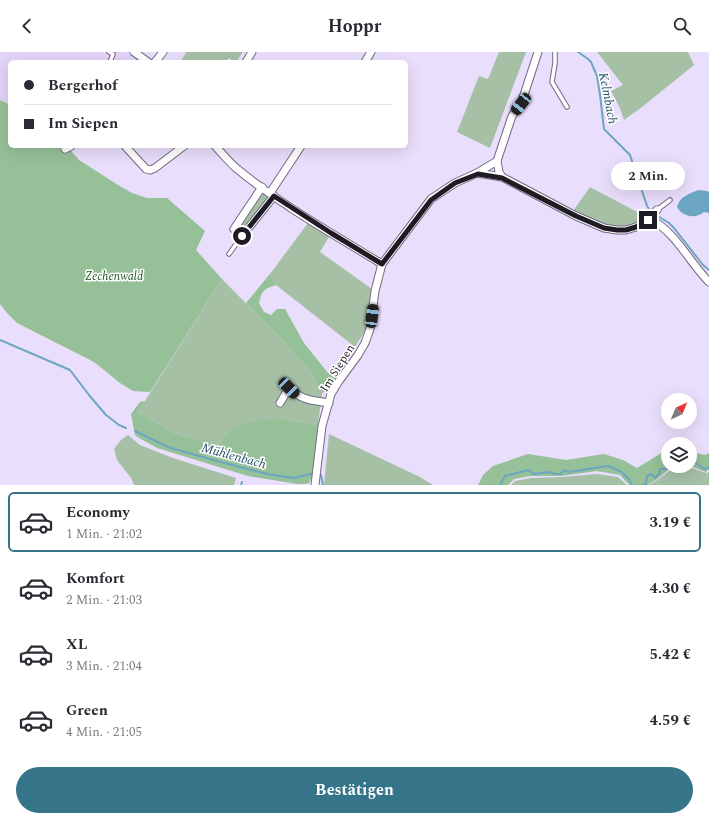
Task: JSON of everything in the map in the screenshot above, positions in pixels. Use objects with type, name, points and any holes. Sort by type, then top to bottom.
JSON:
[{"type":"street","points":[[134,52],[145,60]]},
{"type":"street","points":[[502,178],[497,161],[512,116],[521,104],[538,52]]},
{"type":"street","points":[[127,148],[146,169],[150,170],[155,168],[181,148]]},
{"type":"street","points":[[217,148],[235,167],[272,195],[382,264]]},
{"type":"street","points":[[262,187],[234,229],[242,236],[272,195],[300,148]]},
{"type":"street","name":"Im Siepen","points":[[314,485],[322,426],[331,394],[365,343],[370,329],[375,291],[382,264],[431,200],[455,183],[478,174],[497,161]]},
{"type":"street","points":[[478,174],[502,178],[576,216],[604,228],[626,230],[636,227],[650,219],[657,210]]},
{"type":"street","points":[[650,219],[670,235],[709,282]]},
{"type":"street","points":[[280,403],[289,388],[304,399],[329,402]]},
{"type":"lane","points":[[109,52],[113,54],[111,60]]},
{"type":"lane","points":[[555,52],[552,82],[567,107]]},
{"type":"lane","points":[[657,210],[670,200]]},
{"type":"lane","points":[[229,254],[242,236]]},
{"type":"shaded area","points":[[0,52],[136,52],[146,60],[8,60],[8,104],[0,100]]},
{"type":"green space","points":[[185,52],[243,52],[237,60],[232,60],[229,58],[227,60],[181,60],[186,53]]},
{"type":"green space","points":[[499,52],[526,52],[490,148],[457,132],[479,76],[488,79]]},
{"type":"green space","points":[[597,52],[688,52],[694,65],[624,120],[620,108],[611,91],[623,85]]},
{"type":"green space","name":"Zechenwald","points":[[0,100],[8,104],[8,148],[69,148],[79,160],[132,193],[147,198],[167,198],[205,231],[196,250],[222,279],[150,392],[133,391],[120,383],[94,362],[17,323],[0,304]]},
{"type":"green space","points":[[590,187],[641,214],[636,223],[626,228],[608,226],[573,211]]},
{"type":"green space","points":[[261,192],[264,192],[268,196],[268,199],[244,229],[241,229],[239,227]]},
{"type":"green space","points":[[308,223],[330,235],[320,252],[372,289],[366,329],[355,347],[276,285],[270,274]]},
{"type":"green space","points":[[270,274],[276,285],[264,291],[261,295],[259,303],[264,312],[271,315],[277,309],[285,309],[304,343],[328,373],[336,378],[327,391],[322,393],[311,372],[246,303]]},
{"type":"green space","points":[[222,279],[283,341],[311,372],[322,393],[318,426],[282,418],[230,430],[217,446],[172,432],[138,412]]},
{"type":"green space","points":[[145,401],[138,412],[172,432],[217,446],[230,430],[246,423],[282,418],[318,426],[313,475],[309,483],[306,484],[297,484],[248,476],[157,448],[135,435],[131,414],[140,402]]},
{"type":"green space","points":[[329,434],[420,477],[433,485],[324,485]]},
{"type":"green space","points":[[128,435],[140,445],[173,458],[236,478],[234,485],[134,485],[131,478],[117,460],[114,449],[121,440]]},
{"type":"green space","points":[[661,453],[661,473],[664,473],[648,485],[629,485],[620,475],[597,471],[561,476],[530,476],[514,479],[508,485],[478,485],[483,475],[493,466],[528,454],[566,460],[604,454],[623,460],[637,468]]},
{"type":"green space","points":[[697,453],[705,455],[709,453],[709,469],[706,472],[697,469]]},
{"type":"green space","points":[[697,470],[707,473],[709,472],[709,485],[649,485],[667,473],[697,473]]},
{"type":"green space","points":[[597,474],[618,477],[627,485],[511,485],[515,481],[531,478]]},
{"type":"water","points":[[698,190],[709,192],[709,213],[704,212],[697,216],[689,216],[682,213],[677,207],[680,200]]},
{"type":"waterway","name":"Kelmbach","points":[[578,52],[591,62],[597,76],[604,129],[630,155],[647,206],[653,212]]},
{"type":"waterway","name":"Kelmbach","points":[[656,215],[674,228],[703,265],[709,270]]},
{"type":"waterway","name":"Mühlenbach","points":[[0,340],[70,370],[106,415],[119,425],[126,428]]},
{"type":"waterway","name":"Mühlenbach","points":[[135,431],[168,447],[267,474],[294,478],[314,473]]},
{"type":"waterway","name":"Mühlenbach","points":[[697,464],[704,469],[708,468],[709,466]]},
{"type":"waterway","name":"Mühlenbach","points":[[500,485],[505,476],[528,470],[534,474],[549,472],[561,474],[564,470],[569,472],[608,466],[620,471],[629,479],[632,485]]},
{"type":"waterway","name":"Mühlenbach","points":[[642,485],[646,484],[647,476],[651,474],[655,478],[661,469]]},
{"type":"waterway","name":"Mühlenbach","points":[[318,474],[321,475],[323,485]]},
{"type":"route","points":[[242,236],[274,196],[382,264],[431,200],[455,183],[467,177],[478,174],[502,178],[586,221],[604,228],[626,230],[636,227],[648,220]]}]
